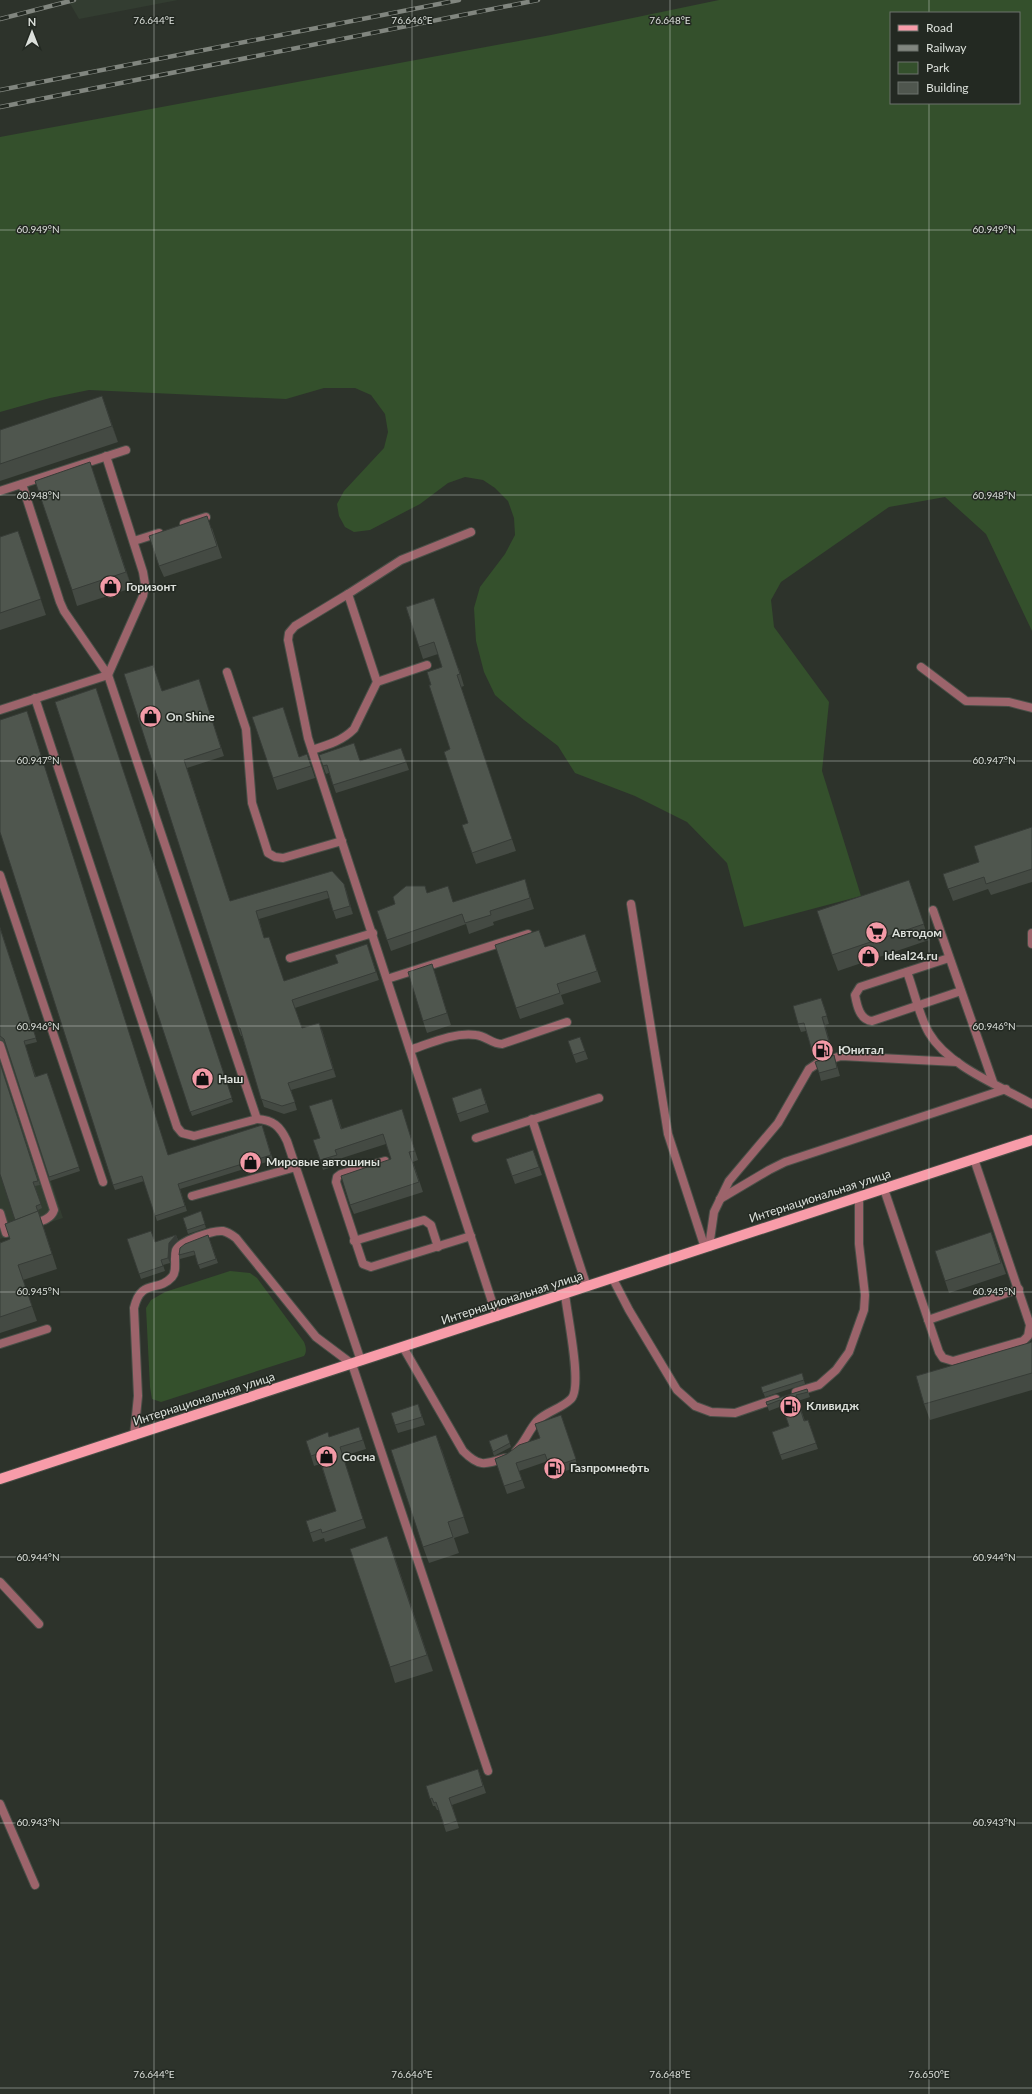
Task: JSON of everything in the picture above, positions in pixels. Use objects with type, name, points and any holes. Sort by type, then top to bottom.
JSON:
[{"type":"main road","name":"Интернациональная улица","points":[[0,1479],[613,1279],[1032,1140]]},
{"type":"lane","points":[[0,491],[126,450]]},
{"type":"lane","points":[[0,710],[108,675],[143,596],[144,578],[134,541],[106,456]]},
{"type":"lane","points":[[22,484],[64,611],[108,675],[257,1119]]},
{"type":"lane","points":[[134,541],[206,517]]},
{"type":"lane","points":[[471,532],[401,560],[295,626],[289,633],[288,640],[312,750],[373,933],[497,1317]]},
{"type":"lane","points":[[312,750],[340,741],[354,729],[377,682],[348,594]]},
{"type":"lane","points":[[377,682],[427,666]]},
{"type":"lane","points":[[920,667],[966,701],[1009,702],[1032,708]]},
{"type":"lane","points":[[227,672],[246,729],[252,803],[268,853],[275,857],[283,858],[342,841]]},
{"type":"lane","points":[[35,698],[177,1127],[182,1133],[194,1136],[257,1119],[269,1119],[282,1131],[296,1167],[356,1363],[488,1771]]},
{"type":"lane","points":[[0,875],[103,1182]]},
{"type":"lane","points":[[631,904],[668,1134],[707,1247]]},
{"type":"lane","points":[[933,910],[993,1082]]},
{"type":"lane","points":[[290,958],[373,933]]},
{"type":"lane","points":[[1032,933],[1032,944]]},
{"type":"lane","points":[[387,979],[528,934]]},
{"type":"lane","points":[[949,958],[860,987],[855,995],[861,1014],[868,1020],[872,1021],[961,991]]},
{"type":"lane","points":[[908,972],[928,1032],[934,1041],[957,1062],[1032,1104]]},
{"type":"lane","points":[[410,1050],[460,1034],[478,1035],[497,1044],[502,1044],[567,1022]]},
{"type":"lane","points":[[0,1045],[54,1210],[52,1215],[47,1219],[3,1234],[0,1213]]},
{"type":"lane","points":[[707,1247],[714,1212],[729,1181],[778,1123],[809,1069],[818,1063],[841,1056],[957,1062]]},
{"type":"lane","points":[[719,1200],[785,1162],[1006,1089]]},
{"type":"lane","points":[[476,1138],[598,1098]]},
{"type":"lane","points":[[532,1119],[587,1287]]},
{"type":"lane","points":[[884,1189],[939,1352],[947,1360],[953,1361],[1023,1341],[1028,1336],[1030,1325],[974,1159]]},
{"type":"lane","points":[[385,1160],[338,1177],[337,1188],[362,1264],[371,1267],[471,1236]]},
{"type":"lane","points":[[192,1196],[296,1167]]},
{"type":"lane","points":[[613,1279],[629,1310],[677,1390],[695,1406],[711,1412],[735,1414],[819,1385],[836,1370],[849,1352],[864,1310],[865,1295],[859,1244],[859,1197]]},
{"type":"lane","points":[[354,1242],[424,1220],[430,1225],[438,1246]]},
{"type":"lane","points":[[134,1436],[138,1396],[134,1308],[137,1298],[143,1290],[168,1280],[173,1276],[176,1249],[181,1244],[214,1231],[223,1231],[236,1238],[316,1336],[356,1363]]},
{"type":"lane","points":[[928,1320],[1018,1289]]},
{"type":"lane","points":[[403,1347],[463,1451],[473,1462],[486,1464],[511,1455],[522,1445],[536,1422],[546,1414],[566,1403],[575,1394],[576,1376],[565,1294]]},
{"type":"lane","points":[[0,1344],[47,1328]]},
{"type":"lane","points":[[0,1582],[39,1624]]},
{"type":"lane","points":[[0,1804],[35,1885]]},
{"type":"shaded area","points":[[68,0],[178,0],[79,19]]},
{"type":"shaded area","points":[[0,1024],[63,1218],[0,1239]]},
{"type":"green space","points":[[719,0],[1032,0],[1032,631],[986,534],[945,497],[889,507],[781,582],[771,600],[774,627],[829,702],[822,771],[861,896],[744,927],[727,863],[687,822],[635,796],[575,773],[558,746],[495,695],[484,672],[476,641],[474,608],[480,587],[505,554],[515,535],[514,518],[508,501],[495,488],[483,480],[465,477],[448,483],[420,504],[370,530],[354,532],[345,527],[339,516],[337,504],[344,491],[384,448],[388,432],[385,414],[371,395],[355,388],[324,388],[286,399],[89,390],[50,398],[0,412],[0,137],[551,35]]},
{"type":"green space","points":[[230,1271],[250,1273],[257,1278],[304,1342],[306,1353],[304,1356],[161,1402],[152,1399],[150,1387],[146,1308],[151,1300],[165,1292]]},
{"type":"building","points":[[102,396],[112,426],[0,464],[0,430]]},
{"type":"building","points":[[90,462],[126,572],[72,590],[35,481]]},
{"type":"building","points":[[207,516],[217,546],[159,566],[149,536]]},
{"type":"building","points":[[18,531],[41,599],[0,613],[0,537]]},
{"type":"building","points":[[434,598],[460,674],[457,675],[512,839],[472,853],[462,825],[468,823],[444,752],[450,749],[429,685],[431,685],[427,672],[442,667],[434,642],[419,647],[406,607]]},
{"type":"building","points":[[153,665],[162,691],[199,679],[221,748],[184,760],[230,901],[332,871],[344,884],[350,906],[333,911],[327,891],[256,911],[264,938],[269,937],[284,981],[338,963],[335,955],[367,944],[376,972],[292,1000],[302,1028],[319,1023],[333,1069],[288,1083],[295,1102],[282,1106],[261,1099],[240,1028],[238,1028],[124,674]]},
{"type":"building","points":[[96,688],[232,1098],[190,1112],[55,702]]},
{"type":"building","points":[[283,707],[299,757],[307,754],[311,766],[273,778],[252,717]]},
{"type":"building","points":[[27,711],[168,1155],[262,1125],[271,1155],[178,1184],[185,1206],[155,1216],[142,1176],[113,1185],[0,832],[0,720]]},
{"type":"building","points":[[354,743],[360,761],[401,748],[406,762],[333,785],[327,765],[323,766],[319,755]]},
{"type":"building","points":[[1032,827],[1032,869],[986,884],[984,877],[948,889],[943,874],[979,862],[974,846]]},
{"type":"building","points":[[525,879],[530,898],[490,911],[491,915],[465,923],[462,914],[387,940],[377,911],[395,904],[393,897],[406,886],[425,886],[427,893],[448,886],[453,902]]},
{"type":"building","name":"Автодом","points":[[909,880],[924,924],[832,955],[817,911]]},
{"type":"building","points":[[0,928],[36,1038],[24,1041],[35,1077],[47,1073],[79,1167],[49,1177],[4,1039],[0,1036]]},
{"type":"building","points":[[539,930],[545,947],[585,934],[597,971],[557,984],[560,993],[516,1008],[495,945]]},
{"type":"building","points":[[432,964],[447,1013],[423,1021],[408,972]]},
{"type":"building","points":[[821,998],[827,1016],[822,1017],[830,1045],[812,1051],[804,1023],[798,1024],[793,1006]]},
{"type":"building","points":[[580,1037],[585,1051],[573,1055],[568,1041]]},
{"type":"building","points":[[834,1055],[837,1068],[819,1073],[815,1062]]},
{"type":"building","points":[[0,1063],[38,1181],[33,1182],[41,1204],[36,1206],[38,1212],[15,1220],[0,1174]]},
{"type":"building","points":[[481,1088],[486,1104],[457,1114],[452,1098]]},
{"type":"building","points":[[332,1099],[341,1129],[402,1109],[415,1151],[409,1152],[419,1182],[350,1205],[341,1176],[391,1159],[383,1134],[335,1150],[337,1155],[320,1160],[313,1140],[320,1138],[309,1106]]},
{"type":"building","points":[[533,1150],[539,1167],[512,1176],[506,1159]]},
{"type":"building","points":[[38,1211],[52,1254],[18,1265],[32,1306],[0,1317],[0,1243],[10,1239],[5,1224]]},
{"type":"building","points":[[201,1211],[205,1224],[187,1230],[183,1218]]},
{"type":"building","points":[[151,1231],[155,1242],[176,1235],[169,1243],[168,1258],[161,1260],[163,1266],[139,1274],[127,1239]]},
{"type":"building","points":[[991,1232],[1001,1263],[945,1281],[935,1251]]},
{"type":"building","points":[[208,1235],[216,1259],[198,1265],[194,1251],[179,1255],[180,1248],[185,1244]]},
{"type":"building","points":[[1032,1342],[1032,1373],[924,1404],[916,1376]]},
{"type":"building","points":[[802,1373],[804,1380],[763,1393],[761,1387]]},
{"type":"building","points":[[807,1389],[808,1392],[796,1395],[804,1421],[808,1420],[816,1443],[780,1455],[772,1432],[789,1426],[780,1400],[767,1405],[766,1402]]},
{"type":"building","points":[[418,1404],[422,1417],[395,1425],[391,1413]]},
{"type":"building","points":[[561,1415],[576,1459],[550,1468],[545,1454],[516,1463],[522,1480],[504,1486],[495,1459],[507,1454],[519,1445],[540,1438],[535,1424]]},
{"type":"building","points":[[359,1427],[363,1440],[340,1447],[363,1519],[322,1533],[321,1529],[310,1533],[306,1521],[336,1511],[319,1457],[317,1454],[311,1456],[306,1441],[328,1432],[329,1437]]},
{"type":"building","points":[[507,1434],[510,1443],[493,1452],[489,1441]]},
{"type":"building","points":[[436,1435],[464,1517],[448,1522],[453,1537],[423,1547],[391,1450]]},
{"type":"building","points":[[387,1536],[427,1655],[390,1667],[350,1549]]},
{"type":"building","points":[[478,1769],[483,1786],[449,1798],[457,1821],[444,1825],[436,1802],[434,1803],[432,1798],[430,1799],[426,1786]]},
{"type":"railway","points":[[0,19],[74,0]]},
{"type":"railway","points":[[0,90],[459,0]]},
{"type":"railway","points":[[0,107],[538,0]]},
{"type":"place","name":"Горизонт","points":[[110,587]]},
{"type":"place","name":"On Shine","points":[[151,717]]},
{"type":"place","name":"Автодом","points":[[876,933]]},
{"type":"place","name":"Ideal24.ru","points":[[868,956]]},
{"type":"place","name":"Юнитал","points":[[823,1050]]},
{"type":"place","name":"Наш","points":[[202,1079]]},
{"type":"place","name":"Мировые автошины","points":[[251,1162]]},
{"type":"place","name":"Кливидж","points":[[790,1406]]},
{"type":"place","name":"Сосна","points":[[326,1457]]},
{"type":"place","name":"Газпромнефть","points":[[555,1468]]}]
